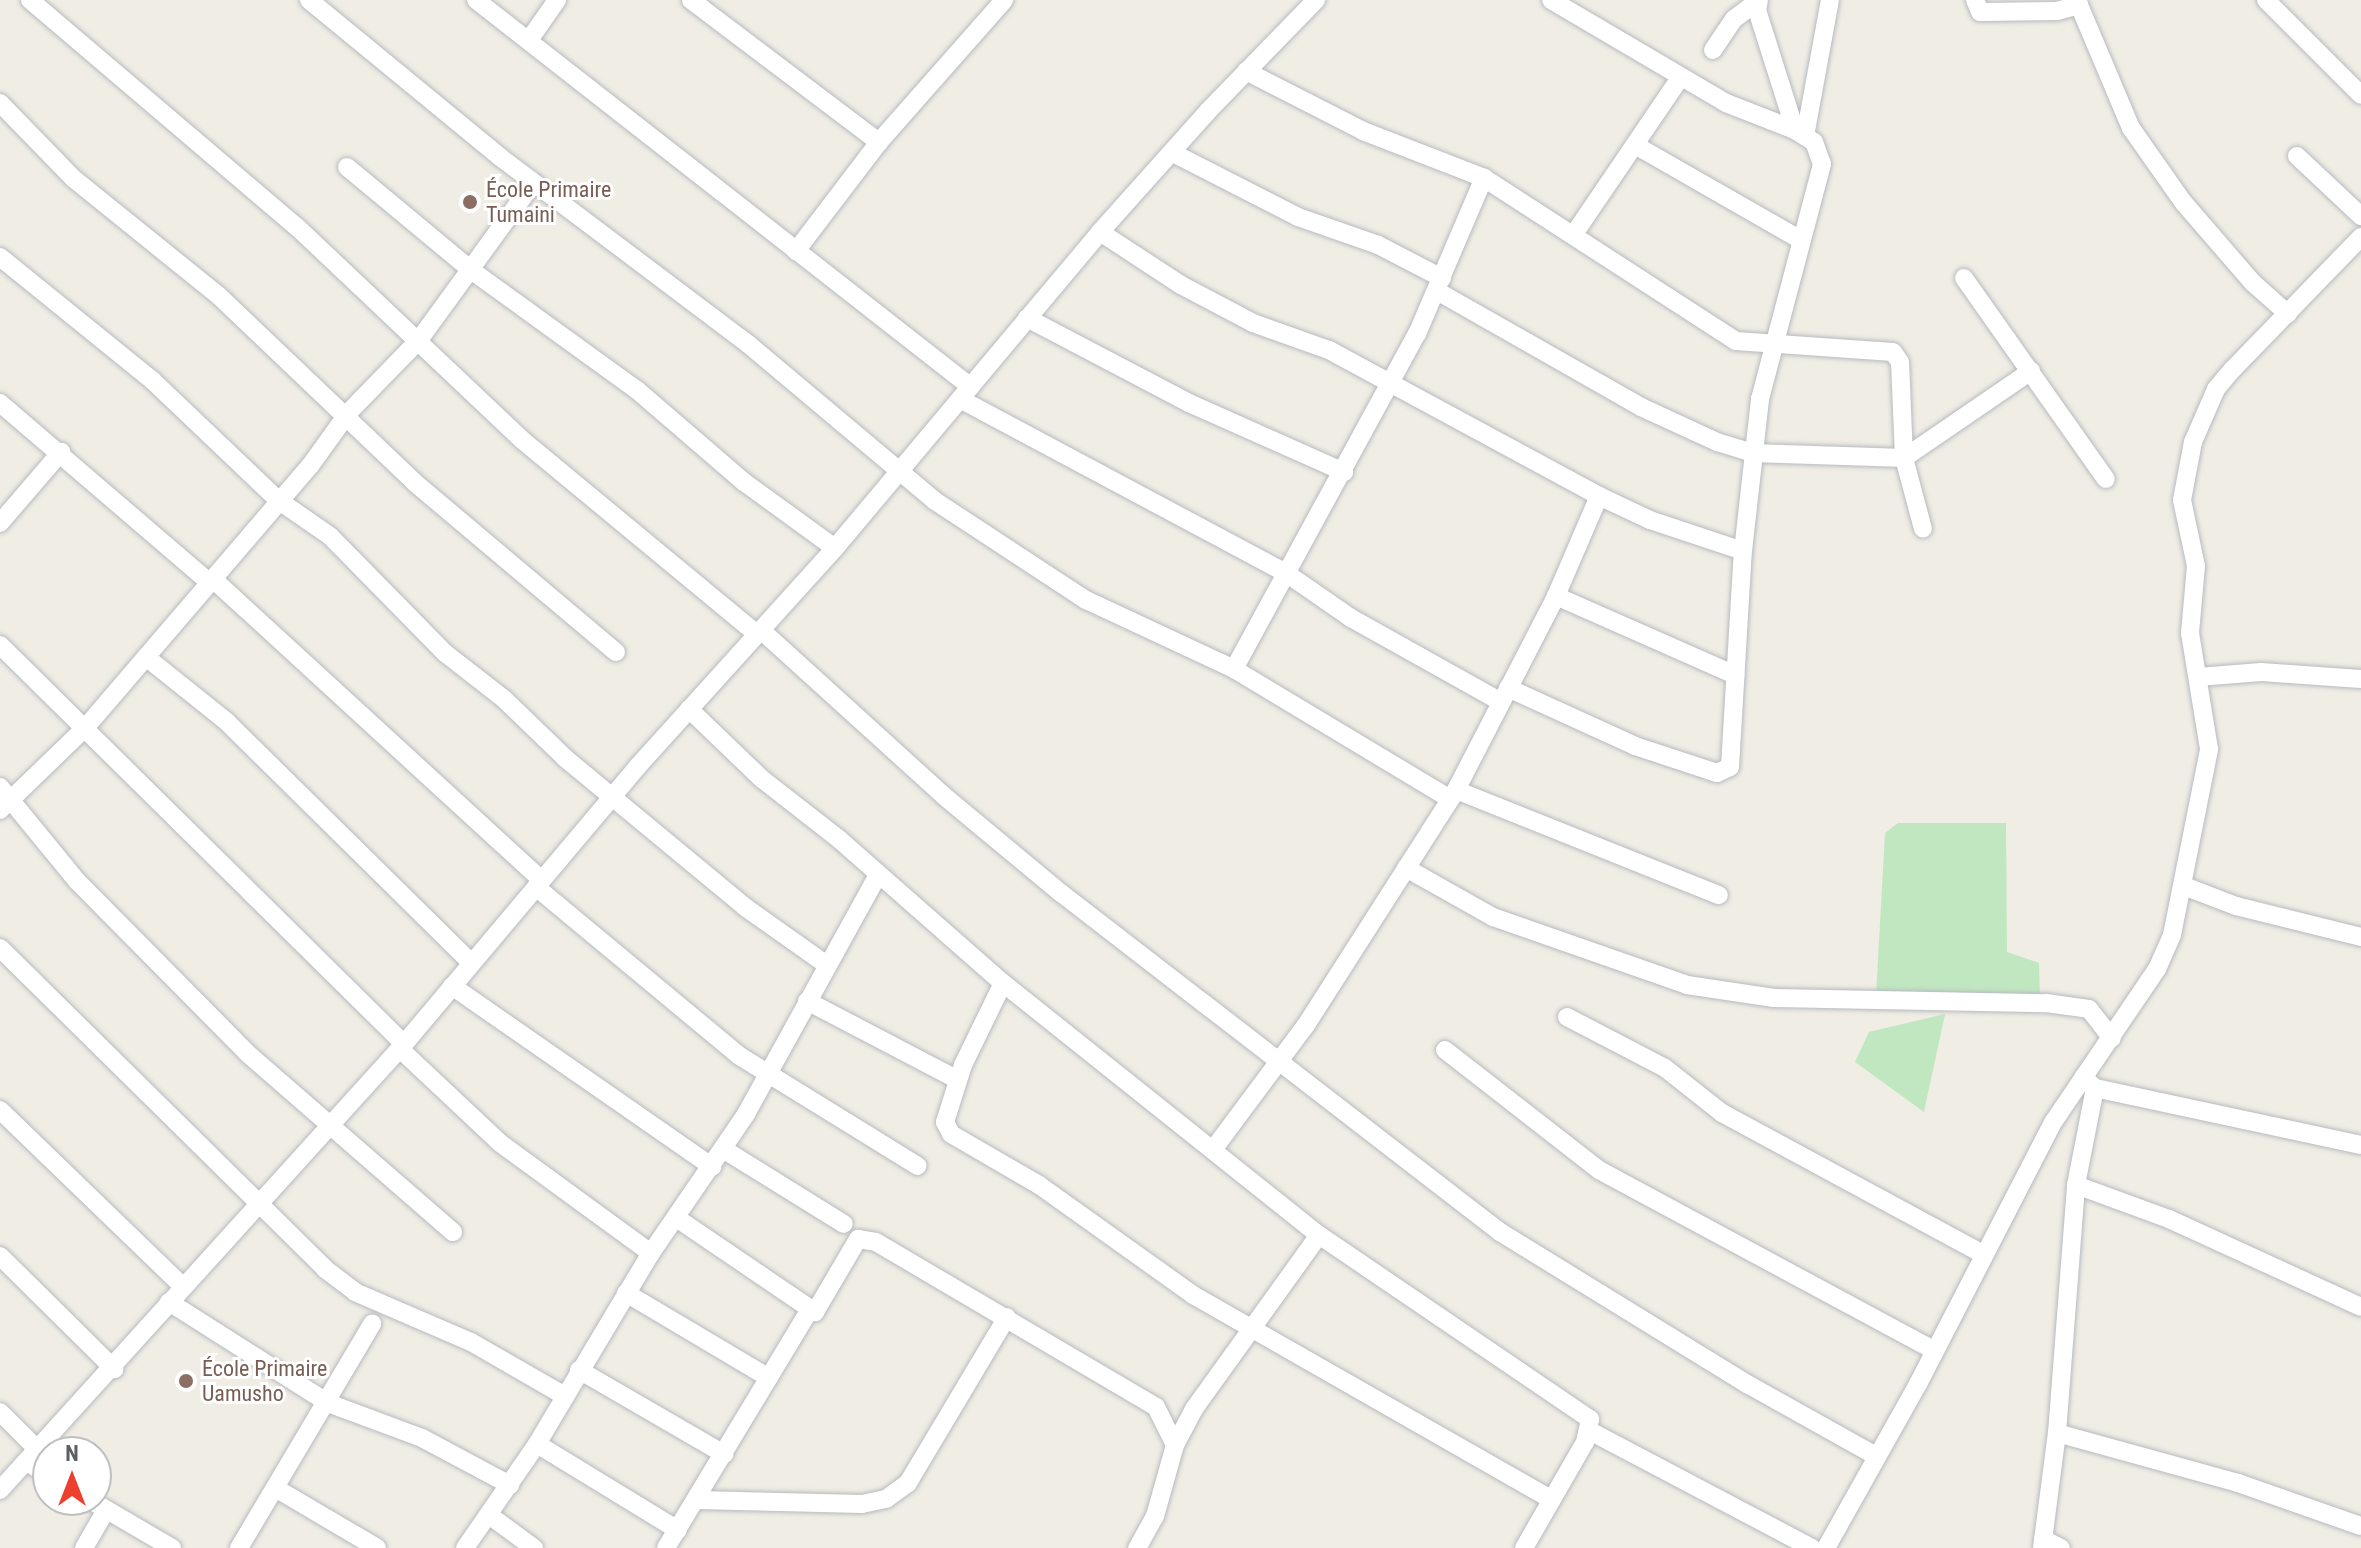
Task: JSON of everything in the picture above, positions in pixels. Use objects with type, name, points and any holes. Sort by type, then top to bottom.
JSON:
[{"type":"street","points":[[30,0],[297,227],[521,439],[759,632],[944,796],[1183,990],[1282,1060],[1500,1232],[1749,1385],[1876,1456]]},
{"type":"street","points":[[309,0],[533,183],[675,286],[901,469],[935,501],[1086,600],[1234,669],[1453,795],[1719,895]]},
{"type":"street","points":[[476,0],[796,251],[966,393],[1286,573],[1351,618],[1504,695],[1717,773],[1730,767],[1743,551],[1753,453],[1771,347],[1801,240],[1820,189],[1822,164],[1814,142],[1800,133],[1726,103],[1551,0]]},
{"type":"street","points":[[529,40],[557,0]]},
{"type":"street","points":[[691,0],[879,142]]},
{"type":"street","points":[[796,251],[879,142],[1004,0]]},
{"type":"street","points":[[51,1436],[402,1046],[613,796],[835,548],[1100,232],[1246,71],[1316,0]]},
{"type":"street","points":[[1758,0],[1757,10],[1800,133]]},
{"type":"street","points":[[1713,50],[1734,19],[1758,0]]},
{"type":"street","points":[[1800,133],[1830,0]]},
{"type":"street","points":[[1975,0],[1980,12],[2057,11],[2079,5],[2131,128],[2183,202],[2252,282],[2288,314]]},
{"type":"street","points":[[2266,0],[2361,95]]},
{"type":"street","points":[[1246,71],[1363,131],[1484,178],[1574,234],[1718,333],[1771,347],[1893,352],[1900,362],[1904,458],[1923,529]]},
{"type":"street","points":[[1574,234],[1680,78]]},
{"type":"street","points":[[0,103],[74,179],[219,296],[348,413],[414,482],[616,652]]},
{"type":"street","points":[[1635,145],[1801,240]]},
{"type":"street","points":[[1173,153],[1298,217],[1378,245],[1641,407],[1717,442],[1753,453],[1904,458],[2031,371]]},
{"type":"street","points":[[2297,156],[2361,216]]},
{"type":"street","points":[[347,167],[471,270],[637,390],[744,482],[835,548]]},
{"type":"street","points":[[1234,669],[1392,385],[1484,178]]},
{"type":"street","points":[[453,1232],[328,1129],[77,881],[4,799],[86,727],[211,581],[348,413],[419,340],[533,183]]},
{"type":"street","points":[[1100,232],[1181,285],[1253,323],[1329,350],[1599,496],[1650,520],[1743,551]]},
{"type":"street","points":[[1826,1548],[1983,1254],[2089,1082],[2112,1038],[2157,969],[2184,886],[2209,749],[2189,613],[2196,566],[2182,500],[2187,466],[2216,389],[2361,237]]},
{"type":"street","points":[[0,257],[153,381],[278,500],[330,536],[445,653],[782,937],[827,965]]},
{"type":"street","points":[[1964,278],[2106,479]]},
{"type":"street","points":[[1027,318],[1189,403],[1344,472]]},
{"type":"street","points":[[0,403],[211,581],[539,883],[768,1075],[918,1166]]},
{"type":"street","points":[[0,523],[61,452]]},
{"type":"street","points":[[1215,1147],[1282,1060],[1453,795],[1556,596],[1599,496]]},
{"type":"street","points":[[1556,596],[1735,675]]},
{"type":"street","points":[[0,645],[86,727],[500,1143],[651,1253]]},
{"type":"street","points":[[146,657],[227,722],[471,963]]},
{"type":"street","points":[[2198,677],[2261,672],[2361,679]]},
{"type":"street","points":[[689,709],[762,779],[1003,983],[1215,1147],[1319,1235],[1589,1417],[1588,1430],[1530,1546]]},
{"type":"street","points":[[1406,868],[1493,917],[1687,985],[1774,998],[2046,1003],[2089,1009],[2112,1038]]},
{"type":"street","points":[[465,1548],[537,1444],[651,1253],[712,1167],[768,1075],[878,875]]},
{"type":"street","points":[[2184,886],[2236,906],[2361,937]]},
{"type":"street","points":[[0,948],[258,1207],[355,1292],[471,1342],[565,1396]]},
{"type":"street","points":[[1003,983],[958,1080],[945,1122],[951,1134],[1039,1185],[1193,1295],[1552,1500]]},
{"type":"street","points":[[452,986],[712,1167]]},
{"type":"street","points":[[807,1001],[958,1080]]},
{"type":"street","points":[[1567,1017],[1665,1068],[1722,1113],[1983,1254]]},
{"type":"street","points":[[1445,1050],[1599,1170],[1933,1350]]},
{"type":"street","points":[[2089,1082],[2361,1145]]},
{"type":"street","points":[[2061,1548],[2042,1543],[2057,1433],[2076,1185],[2089,1082]]},
{"type":"street","points":[[0,1110],[183,1287]]},
{"type":"street","points":[[723,1149],[844,1224]]},
{"type":"street","points":[[2076,1185],[2169,1219],[2361,1307]]},
{"type":"street","points":[[678,1219],[816,1312],[858,1239],[865,1238],[1007,1317],[1156,1407],[1175,1445]]},
{"type":"street","points":[[1137,1548],[1155,1516],[1175,1445],[1249,1327],[1319,1235]]},
{"type":"street","points":[[0,1256],[114,1369]]},
{"type":"street","points":[[626,1293],[769,1378]]},
{"type":"street","points":[[169,1302],[328,1403],[422,1438],[510,1485]]},
{"type":"street","points":[[666,1548],[810,1309]]},
{"type":"street","points":[[697,1500],[862,1504],[886,1499],[908,1483],[1007,1317]]},
{"type":"street","points":[[239,1548],[277,1489],[372,1324]]},
{"type":"street","points":[[579,1370],[724,1454]]},
{"type":"street","points":[[0,1412],[32,1456],[0,1490]]},
{"type":"street","points":[[1588,1430],[1812,1548]]},
{"type":"street","points":[[2057,1433],[2238,1483],[2361,1526]]},
{"type":"street","points":[[537,1444],[678,1530]]},
{"type":"street","points":[[277,1489],[377,1548]]},
{"type":"street","points":[[112,1513],[172,1548]]},
{"type":"street","points":[[489,1515],[534,1548]]},
{"type":"street","points":[[84,1548],[94,1516]]},
{"type":"green space","points":[[1898,823],[2006,823],[2007,952],[2039,963],[2040,998],[1876,996],[1885,833]]},
{"type":"green space","points":[[1945,1014],[1924,1112],[1855,1062],[1869,1032]]},
{"type":"place","name":"École Primaire Tumaini","points":[[470,202]]},
{"type":"place","name":"École Primaire Uamusho","points":[[186,1381]]}]
